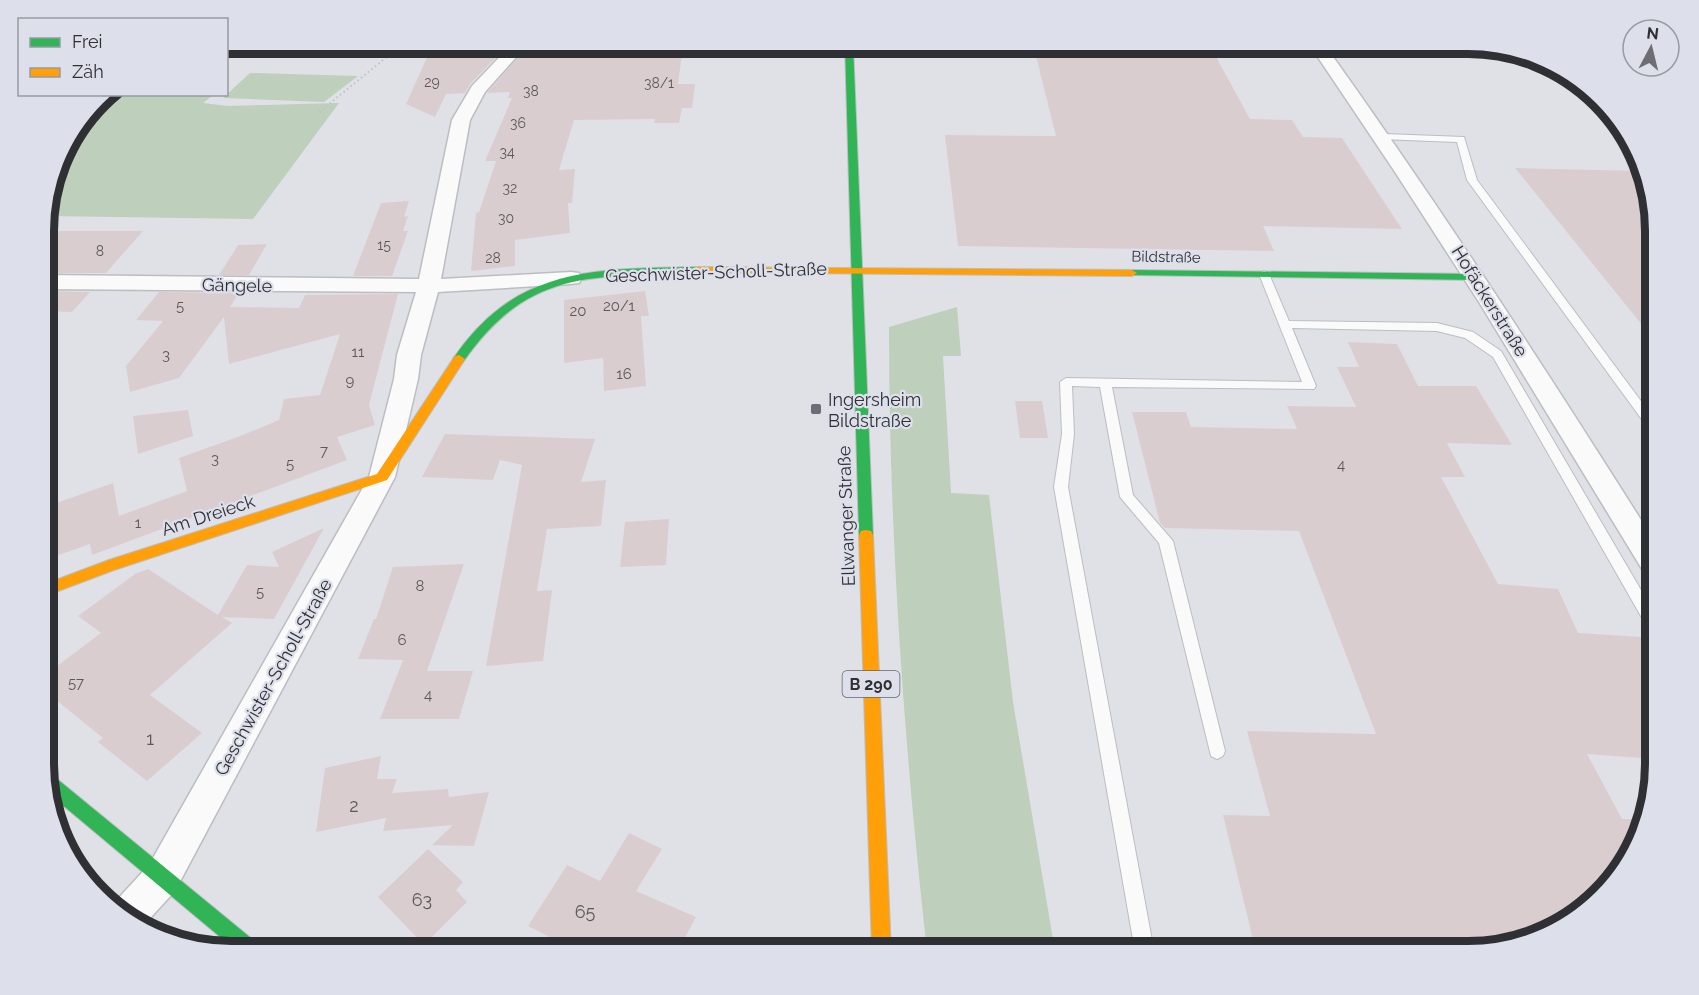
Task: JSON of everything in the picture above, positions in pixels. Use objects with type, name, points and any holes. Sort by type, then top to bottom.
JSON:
[{"type":"street","name":"Geschwister-Scholl-Straße","points":[[382,477],[406,379],[409,355],[429,285],[461,120],[478,90],[511,54]]},
{"type":"street","name":"Ellwanger Straße","points":[[849,54],[855,269],[882,941]]},
{"type":"street","name":"Hofäckerstraße","points":[[1323,54],[1384,137],[1476,277],[1645,550]]},
{"type":"street","name":"Geschwister-Scholl-Straße","points":[[132,910],[162,878],[382,477],[468,346],[501,313],[529,292],[571,278],[648,271],[855,269]]},
{"type":"street","name":"Bildstraße","points":[[855,269],[1476,277]]},
{"type":"street","name":"Gängele","points":[[54,282],[459,286],[571,278]]},
{"type":"street","name":"Am Dreieck","points":[[54,587],[109,566],[382,477]]},
{"type":"street","points":[[56,790],[239,941]]},
{"type":"lane","points":[[1384,137],[1461,139],[1472,180],[1645,415]]},
{"type":"lane","points":[[1142,941],[1061,487],[1068,435],[1066,382],[1310,387],[1264,274]]},
{"type":"lane","points":[[1284,324],[1437,327],[1469,335],[1497,354],[1645,610]]},
{"type":"lane","points":[[1105,383],[1127,497],[1166,541],[1217,751]]},
{"type":"path","points":[[319,112],[391,54]]},
{"type":"green space","points":[[250,73],[358,76],[324,102],[223,98],[228,96],[228,93]]},
{"type":"green space","points":[[117,96],[212,96],[203,103],[228,106],[339,103],[253,219],[55,216],[63,174],[78,143],[98,114]]},
{"type":"green space","points":[[957,307],[961,356],[943,356],[951,493],[989,495],[1013,702],[1053,941],[926,941],[911,796],[899,639],[892,483],[889,327]]},
{"type":"building","points":[[428,54],[499,54],[470,84],[465,93],[446,94],[435,117],[406,104]]},
{"type":"building","points":[[521,54],[682,54],[678,84],[695,84],[692,108],[682,108],[679,123],[654,123],[655,119],[574,120],[559,170],[575,169],[572,203],[568,203],[570,233],[515,240],[515,266],[471,271],[476,213],[479,212],[496,161],[485,161],[512,98],[508,98],[510,92],[487,93]]},
{"type":"building","points":[[1036,54],[1214,54],[1250,119],[1292,120],[1303,137],[1342,138],[1402,229],[1263,226],[1274,251],[958,246],[945,135],[1056,136]]},
{"type":"building","points":[[1515,168],[1634,171],[1642,197],[1645,220],[1645,329]]},
{"type":"building","points":[[409,201],[404,217],[408,216],[403,231],[408,231],[392,276],[353,276],[381,203]]},
{"type":"building","points":[[54,231],[143,231],[106,273],[54,273]]},
{"type":"building","points":[[267,244],[249,275],[219,275],[238,245]]},
{"type":"building","points":[[54,291],[90,292],[72,312],[54,311]]},
{"type":"building","points":[[645,291],[649,316],[641,316],[646,386],[604,391],[603,358],[564,363],[564,300]]},
{"type":"building","points":[[159,292],[239,293],[230,307],[299,308],[305,295],[398,294],[369,405],[375,425],[337,437],[347,460],[92,555],[90,544],[54,557],[54,504],[113,483],[119,516],[187,491],[179,458],[279,420],[284,399],[320,395],[340,334],[229,364],[224,317],[179,378],[130,392],[126,366],[163,321],[136,320]]},
{"type":"building","points":[[1348,342],[1397,344],[1418,386],[1476,386],[1512,445],[1447,443],[1465,477],[1441,477],[1498,584],[1558,589],[1578,633],[1642,637],[1645,642],[1645,758],[1587,754],[1622,819],[1636,819],[1631,831],[1608,872],[1585,897],[1546,923],[1525,932],[1479,941],[1253,941],[1223,815],[1270,816],[1247,731],[1376,734],[1299,531],[1165,528],[1160,523],[1132,412],[1186,412],[1191,427],[1297,429],[1287,406],[1356,407],[1337,367],[1359,367]]},
{"type":"building","points":[[1015,401],[1042,401],[1048,438],[1020,438]]},
{"type":"building","points":[[188,410],[193,436],[138,454],[133,416]]},
{"type":"building","points":[[445,434],[595,439],[581,482],[606,480],[601,526],[547,529],[537,591],[552,590],[543,661],[486,666],[522,465],[500,460],[493,480],[422,477]]},
{"type":"building","points":[[669,519],[666,565],[620,567],[625,522]]},
{"type":"building","points":[[324,528],[274,619],[222,617],[232,623],[150,695],[202,733],[147,781],[98,742],[103,738],[54,698],[54,668],[101,633],[78,616],[135,574],[148,569],[218,615],[247,565],[279,567],[272,552]]},
{"type":"building","points":[[464,564],[427,671],[473,671],[459,719],[380,719],[403,660],[358,659],[374,619],[376,619],[393,567]]},
{"type":"building","points":[[381,756],[377,779],[397,779],[392,793],[448,789],[449,797],[489,792],[474,846],[432,845],[453,825],[383,831],[386,818],[316,832],[325,768]]},
{"type":"building","points":[[629,833],[662,849],[636,891],[696,917],[683,941],[557,941],[528,926],[567,865],[600,881]]},
{"type":"building","points":[[428,849],[463,882],[456,890],[467,902],[428,941],[420,941],[378,897]]},
{"type":"traffic: fast","points":[[849,54],[866,535]]},
{"type":"traffic: fast","points":[[459,359],[473,340],[499,314],[518,299],[545,285],[609,273],[696,270]]},
{"type":"traffic: fast","points":[[1132,273],[1476,277]]},
{"type":"traffic: fast","points":[[56,789],[239,941]]},
{"type":"traffic: slow","points":[[696,270],[1132,273]]},
{"type":"traffic: slow","points":[[54,587],[109,566],[382,477],[459,359]]},
{"type":"traffic: slow","points":[[866,535],[882,941]]},
{"type":"place","name":"Ingersheim Bildstraße","points":[[816,409]]}]
